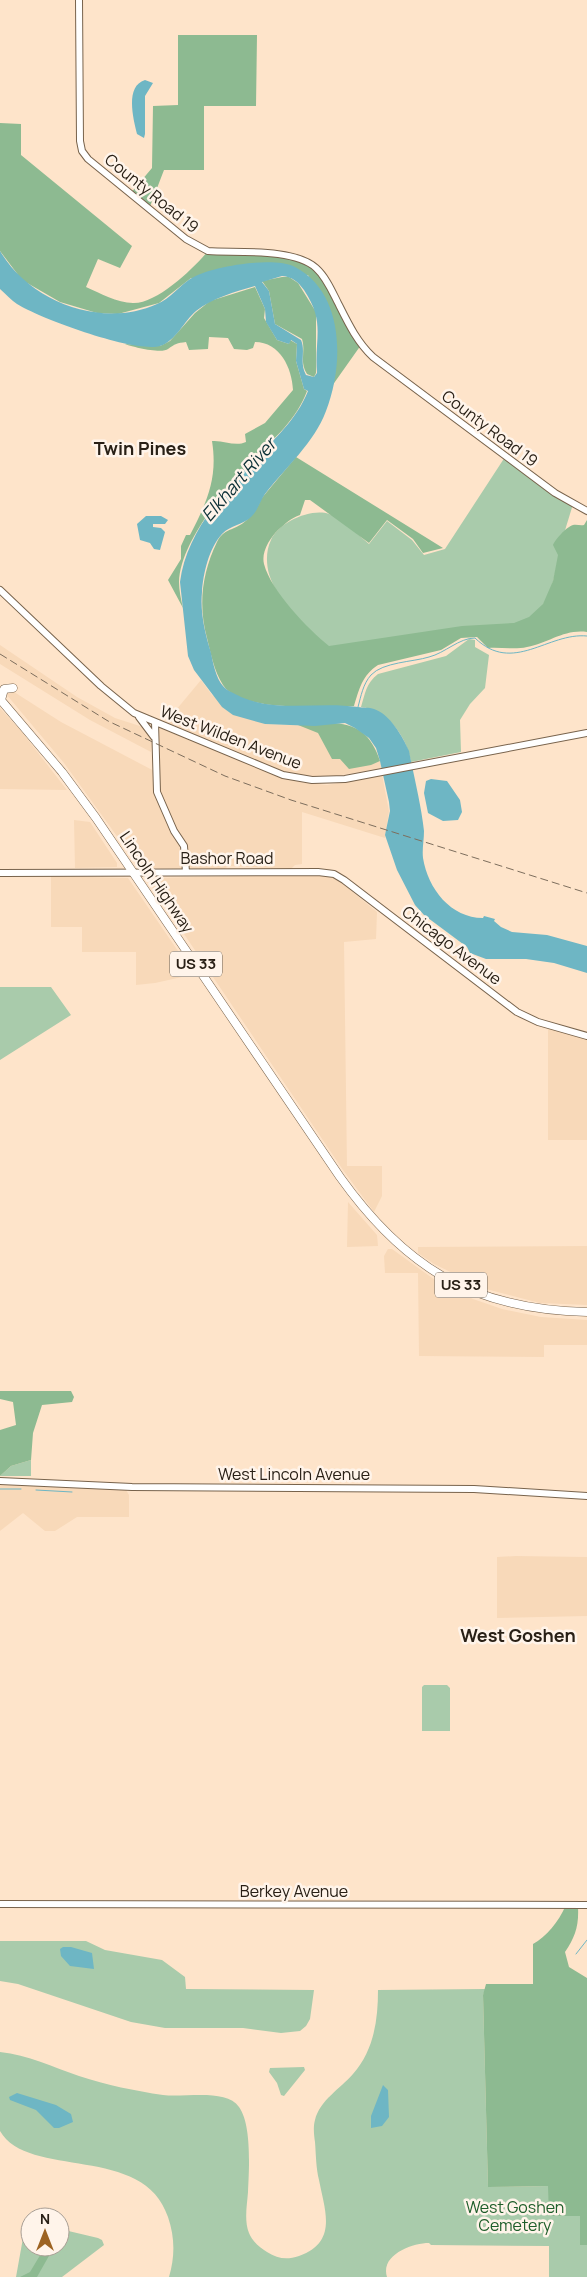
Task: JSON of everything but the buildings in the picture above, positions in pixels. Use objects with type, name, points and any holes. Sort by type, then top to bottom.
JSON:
[{"type":"highway","points":[[1,699],[4,689],[13,688]]},
{"type":"highway","name":"Lincoln Highway","points":[[1,699],[65,776],[340,1177],[371,1218],[386,1234],[415,1259],[453,1282],[500,1300],[547,1310],[587,1312]]},
{"type":"street","name":"County Road 19","points":[[79,0],[80,141],[82,151],[88,159],[186,239],[201,248],[208,251],[284,255],[302,259],[315,267],[327,282],[355,335],[373,357],[547,488],[587,511]]},
{"type":"street","name":"West Wilden Avenue","points":[[0,590],[101,686],[134,713],[262,767],[299,779],[328,781],[373,774],[587,734]]},
{"type":"street","points":[[134,713],[150,730],[155,740]]},
{"type":"street","points":[[155,722],[158,797],[174,831],[184,846],[186,872]]},
{"type":"street","name":"Bashor Road","points":[[0,873],[305,872]]},
{"type":"street","name":"Chicago Avenue","points":[[305,872],[326,872],[344,880],[517,1012],[538,1022],[587,1036]]},
{"type":"street","name":"West Lincoln Avenue","points":[[0,1481],[132,1487],[474,1489],[587,1496]]},
{"type":"street","name":"Berkey Avenue","points":[[0,1904],[587,1906]]},
{"type":"shaded area","points":[[0,645],[77,697],[115,718],[146,728],[152,741],[151,752],[90,720],[0,664]]},
{"type":"shaded area","points":[[201,680],[212,695],[265,724],[315,726],[380,761],[382,768],[330,777],[299,776],[283,772],[166,722]]},
{"type":"shaded area","points":[[11,690],[61,722],[158,773],[156,724],[261,769],[299,782],[327,785],[382,775],[389,811],[385,838],[302,812],[302,864],[295,865],[291,869],[229,866],[224,869],[140,868],[64,763],[6,694],[6,691]]},
{"type":"shaded area","points":[[0,708],[21,731],[67,790],[0,789]]},
{"type":"shaded area","points":[[74,820],[90,822],[117,863],[117,867],[75,868]]},
{"type":"shaded area","points":[[320,874],[338,880],[377,912],[376,939],[344,942],[347,1166],[382,1166],[382,1196],[374,1212],[343,1170],[149,882],[154,878]]},
{"type":"shaded area","points":[[51,876],[128,878],[191,970],[191,975],[136,985],[136,952],[82,952],[82,927],[51,927]]},
{"type":"shaded area","points":[[548,1026],[587,1036],[587,1140],[548,1140]]},
{"type":"shaded area","points":[[348,1202],[377,1235],[378,1246],[347,1247]]},
{"type":"shaded area","points":[[587,1246],[587,1305],[540,1303],[486,1289],[434,1264],[418,1253],[418,1247]]},
{"type":"shaded area","points":[[388,1249],[392,1249],[435,1280],[473,1299],[502,1309],[541,1317],[587,1320],[587,1345],[544,1345],[544,1357],[419,1356],[418,1273],[385,1273],[384,1256]]},
{"type":"shaded area","points":[[0,1484],[126,1490],[129,1495],[129,1517],[77,1517],[55,1531],[45,1531],[23,1513],[0,1531]]},
{"type":"shaded area","points":[[497,1557],[587,1557],[587,1616],[497,1618]]},
{"type":"green space","points":[[178,35],[257,35],[256,106],[204,106],[204,170],[164,170],[149,209],[130,194],[152,168],[153,106],[178,105]]},
{"type":"green space","points":[[0,123],[21,124],[21,155],[132,246],[120,268],[98,259],[86,287],[127,303],[143,302],[153,298],[174,284],[208,251],[284,255],[315,267],[361,345],[332,386],[336,338],[308,275],[191,278],[159,303],[118,314],[97,313],[60,302],[22,280],[0,251]]},
{"type":"green space","points":[[289,277],[298,283],[316,312],[316,373],[314,377],[307,374],[303,365],[302,339],[275,324],[269,291],[262,281]]},
{"type":"green space","points":[[255,287],[265,309],[264,318],[277,340],[289,344],[290,340],[297,344],[296,361],[304,389],[307,391],[297,412],[290,421],[229,487],[195,534],[181,567],[179,585],[183,608],[168,580],[181,559],[181,546],[186,535],[190,535],[210,490],[213,467],[212,441],[234,444],[246,442],[245,434],[265,423],[293,390],[292,382],[287,365],[278,351],[264,343],[255,342],[253,348],[247,350],[234,349],[228,338],[209,337],[208,349],[189,350],[186,342],[178,343],[160,351],[125,344],[160,346],[170,341],[195,313],[210,301]]},
{"type":"green space","points":[[296,457],[443,548],[423,553],[413,539],[387,520],[369,543],[310,500],[305,500],[300,515],[291,519],[269,541],[263,559],[274,586],[291,609],[329,646],[462,626],[514,623],[529,617],[543,604],[553,581],[558,555],[553,545],[554,543],[567,528],[573,525],[584,525],[587,520],[587,632],[564,634],[522,648],[488,648],[477,637],[461,638],[441,650],[378,665],[365,678],[354,706],[284,706],[247,700],[233,694],[223,685],[217,674],[204,626],[202,601],[208,565],[219,538],[250,517],[261,499]]},
{"type":"green space","points":[[505,457],[573,504],[553,583],[544,603],[528,619],[515,625],[329,648],[286,605],[273,584],[267,561],[267,552],[271,540],[275,533],[288,522],[313,513],[334,516],[369,544],[387,521],[412,540],[424,555],[445,549]]},
{"type":"green space","points":[[469,639],[475,640],[475,647],[489,655],[485,688],[470,704],[460,720],[461,752],[411,762],[401,734],[395,726],[380,713],[361,707],[366,689],[378,674],[446,656]]},
{"type":"green space","points":[[329,723],[348,725],[362,732],[372,744],[380,761],[371,765],[349,769],[340,759],[332,759],[318,733],[298,725]]},
{"type":"green space","points":[[0,987],[51,987],[71,1015],[0,1060]]},
{"type":"green space","points":[[0,1391],[71,1391],[74,1397],[72,1402],[42,1405],[33,1433],[31,1460],[11,1466],[0,1476],[0,1430],[16,1425],[13,1402],[0,1399]]},
{"type":"green space","points":[[31,1460],[31,1476],[0,1476],[11,1466]]},
{"type":"green space","points":[[424,1685],[447,1685],[450,1688],[450,1731],[422,1731],[422,1687]]},
{"type":"green space","points":[[565,1907],[578,1907],[576,1931],[565,1952],[569,1967],[587,1978],[587,2245],[580,2245],[580,2216],[549,2216],[548,2186],[488,2187],[483,1995],[486,1984],[533,1984],[533,1944],[552,1928]]},
{"type":"green space","points":[[0,1941],[86,1941],[105,1950],[162,1960],[185,1977],[186,1989],[314,1990],[310,2019],[300,2031],[281,2033],[243,2028],[165,2028],[131,2022],[18,1984],[0,1981]]},
{"type":"green space","name":"West Goshen Cemetery","points":[[486,1989],[483,1995],[488,2187],[549,2186],[580,2216],[580,2245],[587,2245],[587,2277],[549,2277],[549,2246],[431,2245],[429,2243],[414,2245],[399,2252],[388,2262],[386,2269],[387,2277],[169,2277],[173,2254],[172,2232],[168,2217],[155,2194],[136,2179],[112,2170],[35,2155],[14,2146],[0,2131],[0,2052],[30,2059],[79,2076],[132,2090],[172,2096],[215,2096],[233,2101],[243,2115],[248,2136],[249,2160],[246,2218],[250,2236],[259,2246],[275,2256],[290,2258],[299,2256],[311,2250],[319,2243],[324,2234],[326,2224],[326,2214],[317,2166],[315,2120],[321,2106],[353,2074],[366,2055],[376,2023],[378,1990]]},
{"type":"green space","points":[[304,2067],[305,2070],[284,2096],[281,2095],[277,2083],[269,2072],[270,2068]]},
{"type":"green space","points":[[70,2231],[98,2238],[102,2240],[104,2245],[62,2277],[16,2277],[20,2255],[20,2257],[70,2257]]},
{"type":"green space","points":[[39,2257],[48,2257],[37,2277],[20,2277],[30,2272]]},
{"type":"water","points":[[145,80],[153,83],[145,96],[144,138],[137,134],[132,103],[135,89],[139,83]]},
{"type":"water","name":"Elkhart River","points":[[0,251],[13,269],[29,284],[48,297],[69,306],[91,312],[136,311],[162,302],[199,274],[242,264],[273,262],[285,264],[295,267],[311,279],[323,294],[332,312],[336,332],[336,373],[332,393],[321,423],[307,444],[265,494],[252,516],[225,531],[217,540],[210,554],[202,592],[202,615],[217,675],[223,686],[227,689],[255,702],[284,706],[368,708],[374,709],[385,716],[400,733],[409,751],[423,821],[423,858],[430,880],[443,900],[451,907],[471,917],[483,918],[484,916],[495,919],[494,921],[501,927],[512,932],[547,935],[587,946],[587,973],[554,963],[526,959],[486,959],[470,953],[467,947],[424,915],[415,905],[397,870],[385,835],[390,811],[389,802],[376,748],[369,738],[345,723],[315,726],[265,724],[233,715],[222,707],[194,670],[188,656],[180,582],[189,548],[216,503],[290,421],[308,391],[304,389],[296,361],[297,344],[291,340],[289,344],[277,340],[266,322],[265,309],[255,286],[209,302],[196,311],[171,340],[160,346],[147,347],[110,340],[66,326],[17,304],[0,289]],"holes":[[[282,276],[295,280],[302,287],[315,312],[318,331],[317,373],[314,377],[306,375],[304,370],[301,340],[275,324],[269,291],[262,282]]]},
{"type":"water","points":[[146,516],[161,516],[168,520],[165,524],[153,524],[153,527],[161,528],[165,532],[160,550],[154,549],[150,543],[140,540],[137,524]]},
{"type":"water","points":[[431,779],[447,781],[460,800],[462,812],[458,820],[443,821],[428,813],[424,793],[426,781]]},
{"type":"water","points":[[71,1947],[92,1953],[94,1969],[70,1966],[61,1956],[60,1949]]},
{"type":"water","points":[[383,2085],[388,2090],[389,2117],[382,2126],[371,2128],[371,2116]]},
{"type":"water","points":[[17,2093],[56,2105],[71,2114],[73,2122],[59,2128],[54,2128],[36,2110],[10,2100],[9,2097]]},
{"type":"waterway","points":[[358,707],[366,682],[376,671],[390,665],[435,655],[463,640],[475,638],[489,648],[503,653],[517,653],[573,636],[587,636]]},
{"type":"waterway","points":[[0,1489],[21,1489]]},
{"type":"waterway","points":[[36,1490],[72,1492]]},
{"type":"waterway","points":[[576,1954],[587,1940]]},
{"type":"railway","points":[[0,654],[108,721],[225,776],[291,800],[587,893]]},
{"type":"district","name":"Twin Pines","points":[[140,449]]},
{"type":"district","name":"West Goshen","points":[[518,1636]]}]
